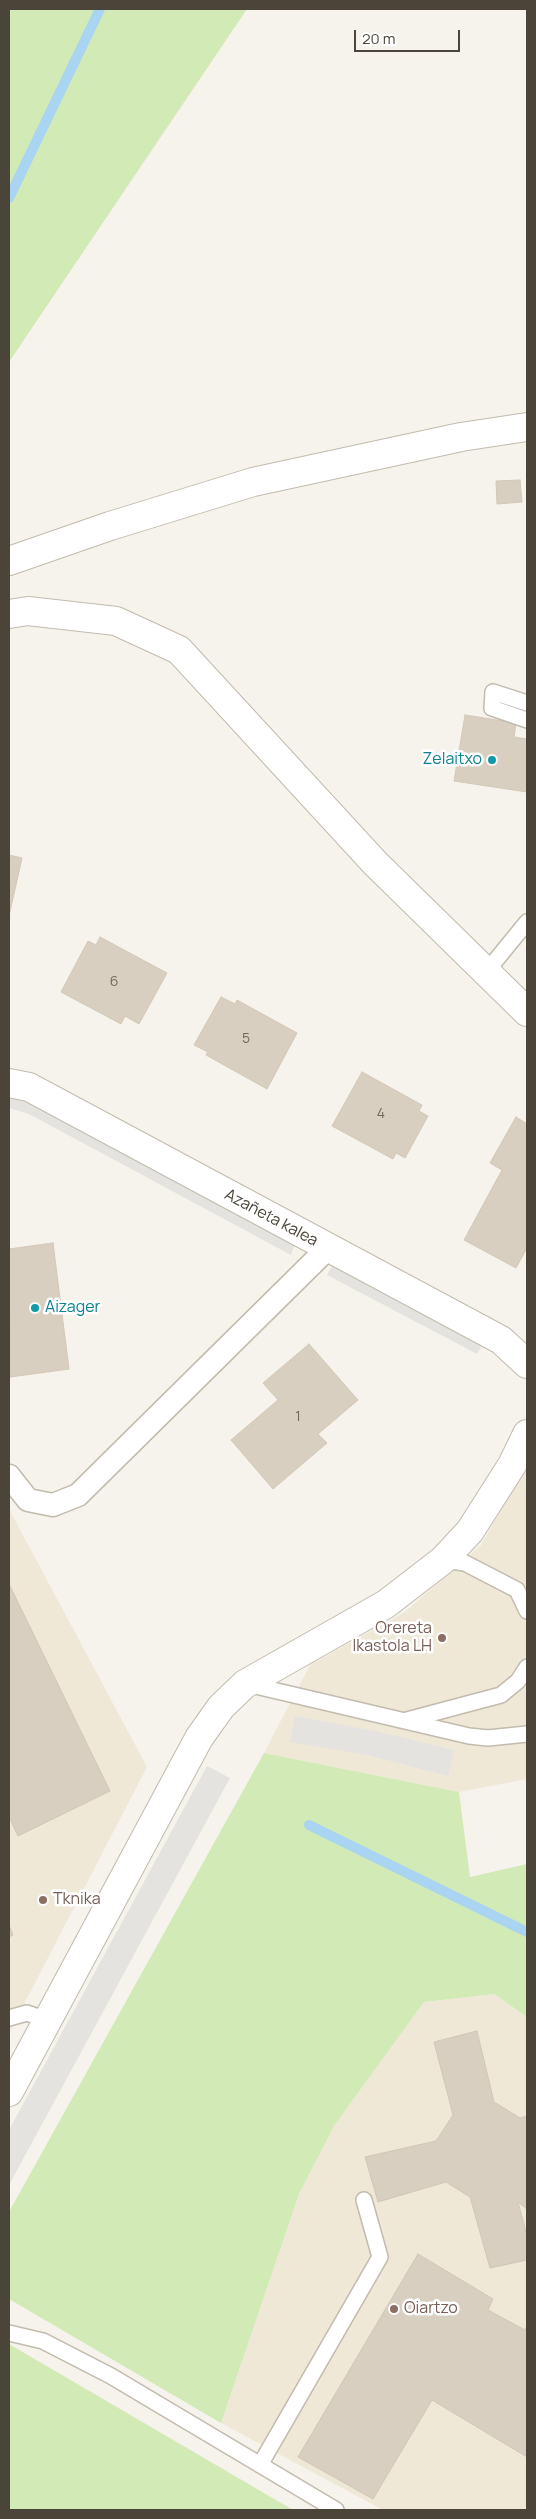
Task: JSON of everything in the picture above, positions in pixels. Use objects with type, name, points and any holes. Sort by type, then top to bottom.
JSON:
[{"type":"street","points":[[9,561],[110,526],[253,482],[461,437],[527,427]]},
{"type":"street","points":[[9,614],[28,611],[116,621],[179,650],[375,863],[527,1012]]},
{"type":"street","name":"Azañeta kalea","points":[[9,1082],[29,1088],[500,1340],[527,1364]]},
{"type":"street","points":[[9,1476],[28,1500],[53,1505],[78,1495],[328,1248]]},
{"type":"street","points":[[9,2092],[199,1738],[221,1707],[245,1684],[386,1604],[443,1560],[470,1531],[512,1465],[527,1434]]},
{"type":"lane","points":[[527,703],[493,692],[492,708],[527,720]]},
{"type":"lane","points":[[487,971],[527,922]]},
{"type":"lane","points":[[443,1560],[465,1563],[517,1590],[527,1611]]},
{"type":"lane","points":[[403,1721],[501,1695],[518,1681],[527,1667]]},
{"type":"lane","points":[[245,1684],[403,1721],[488,1738],[527,1734]]},
{"type":"lane","points":[[9,2018],[28,2013],[47,2020]]},
{"type":"lane","points":[[260,2465],[380,2257],[364,2200]]},
{"type":"lane","points":[[9,2333],[43,2341],[111,2376],[336,2510]]},
{"type":"shaded area","points":[[12,1097],[34,1105],[295,1244],[291,1255],[29,1114],[9,1108],[9,1098]]},
{"type":"shaded area","points":[[333,1264],[483,1343],[477,1354],[327,1275]]},
{"type":"shaded area","name":"Orereta Ikastola LH","points":[[527,1465],[527,1779],[459,1792],[264,1753],[310,1665],[405,1612],[481,1545]]},
{"type":"shaded area","name":"Tknika","points":[[9,1509],[147,1767],[9,2033]]},
{"type":"shaded area","points":[[295,1716],[375,1731],[454,1750],[448,1776],[367,1755],[290,1742]]},
{"type":"shaded area","points":[[207,1766],[230,1778],[9,2185],[9,2130]]},
{"type":"shaded area","name":"Oiartzo","points":[[494,1994],[527,2017],[527,2510],[383,2510],[221,2423],[299,2194],[334,2126],[424,2002]]},
{"type":"green space","points":[[9,9],[247,9],[9,362]]},
{"type":"green space","points":[[264,1753],[459,1792],[470,1877],[527,1864],[527,2017],[494,1994],[424,2002],[334,2126],[299,2194],[221,2423],[9,2299],[9,2212]]},
{"type":"green space","points":[[9,2344],[293,2510],[9,2510]]},
{"type":"building","points":[[520,480],[522,502],[497,504],[496,481]]},
{"type":"building","name":"Zelaitxo","points":[[465,715],[516,723],[514,737],[527,739],[527,792],[454,781]]},
{"type":"building","points":[[9,855],[22,858],[9,916]]},
{"type":"building","points":[[100,937],[167,973],[139,1024],[125,1016],[121,1024],[61,992],[88,941],[96,945]]},
{"type":"building","points":[[221,997],[235,1004],[237,1000],[297,1033],[267,1089],[206,1055],[208,1052],[194,1045]]},
{"type":"building","points":[[362,1072],[422,1105],[419,1111],[428,1116],[405,1158],[396,1153],[393,1159],[332,1126]]},
{"type":"building","points":[[516,1117],[527,1124],[527,1248],[516,1268],[464,1240],[502,1170],[490,1163]]},
{"type":"building","name":"Aizager","points":[[53,1243],[69,1369],[10,1377],[9,1249]]},
{"type":"building","points":[[309,1344],[358,1400],[318,1434],[327,1443],[273,1489],[231,1440],[278,1400],[263,1383]]},
{"type":"building","points":[[9,1584],[110,1791],[18,1836],[9,1817]]},
{"type":"building","name":"Tknika","points":[[9,1925],[13,1935],[9,1937]]},
{"type":"building","points":[[477,2031],[494,2102],[520,2118],[527,2116],[527,2209],[518,2202],[527,2235],[527,2260],[490,2268],[470,2197],[446,2182],[378,2202],[365,2157],[436,2141],[453,2115],[434,2042]]},
{"type":"building","points":[[418,2254],[493,2299],[488,2310],[525,2330],[527,2326],[527,2457],[432,2400],[373,2499],[298,2457]]},
{"type":"waterway","points":[[9,198],[100,9]]},
{"type":"waterway","points":[[309,1825],[527,1932]]},
{"type":"place","name":"Zelaitxo","points":[[492,760]]},
{"type":"place","name":"Aizager","points":[[35,1308]]},
{"type":"place","name":"Orereta Ikastola LH","points":[[442,1638]]},
{"type":"place","name":"Tknika","points":[[43,1900]]},
{"type":"place","name":"Oiartzo","points":[[394,2309]]}]
